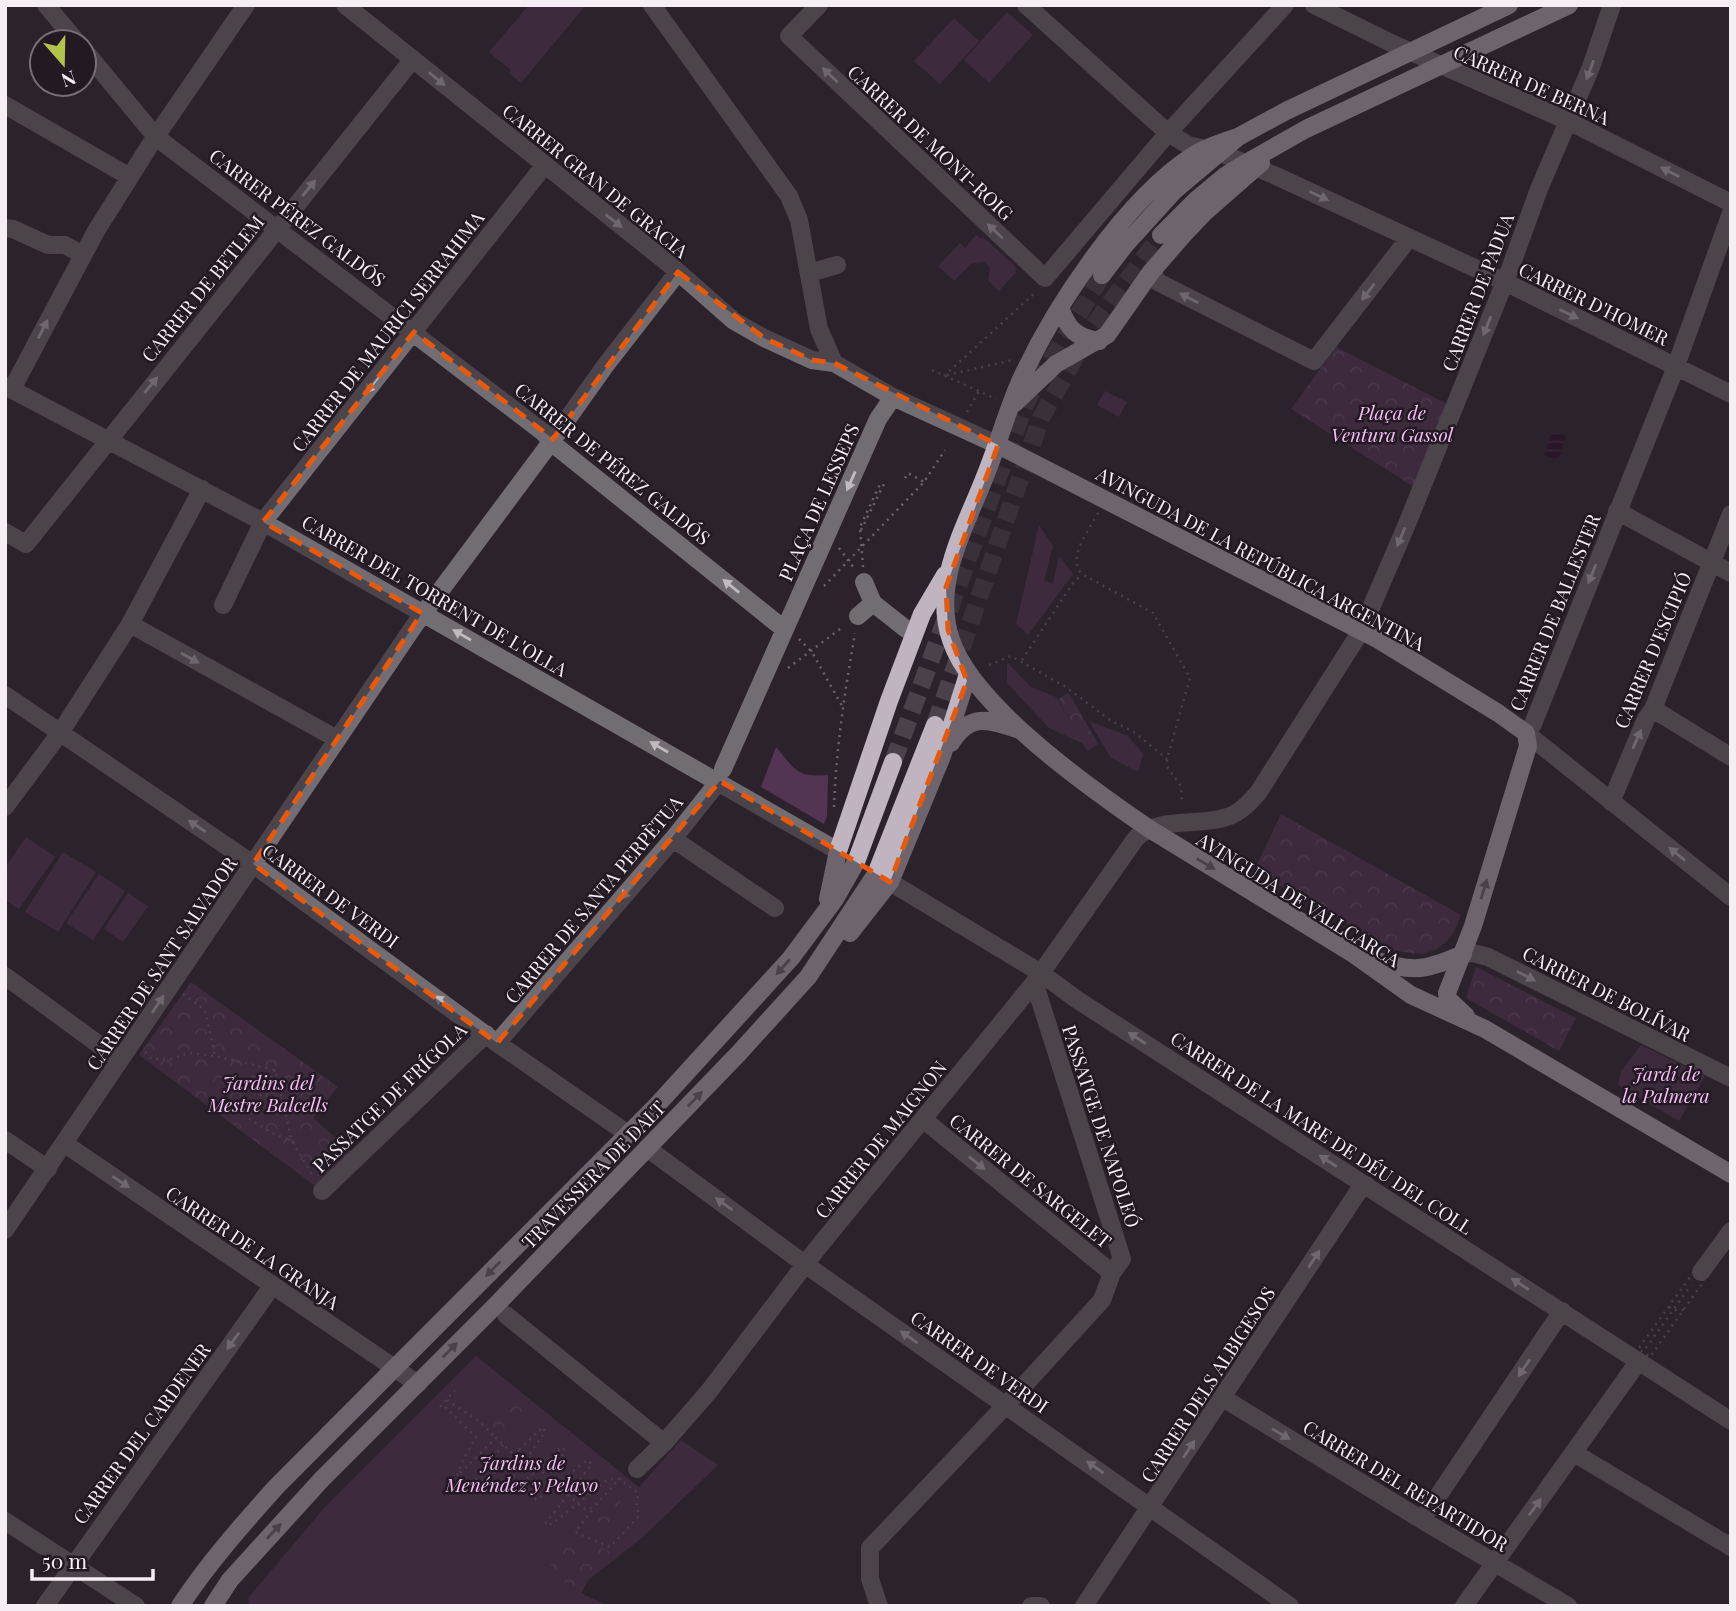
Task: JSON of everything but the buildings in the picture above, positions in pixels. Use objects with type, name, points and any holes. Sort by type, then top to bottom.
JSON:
[{"type":"main road","points":[[825,913],[838,851],[922,614],[949,569],[1037,347],[1060,307],[1099,251],[1142,201],[1180,165],[1261,123],[1510,5]]},
{"type":"main road","points":[[1161,234],[1195,201],[1306,129],[1569,5]]},
{"type":"main road","points":[[1102,275],[1154,212],[1212,150]]},
{"type":"main road","points":[[1012,406],[1056,364],[1099,341],[1118,323],[1151,272],[1252,165]]},
{"type":"main road","points":[[1060,307],[1067,325],[1074,333],[1099,341]]},
{"type":"main road","name":"AVINGUDA DE LA REPÚBLICA ARGENTINA","points":[[998,445],[1361,631],[1498,713],[1525,733]]},
{"type":"main road","name":"AVINGUDA DE VALLCARCA","points":[[949,569],[945,607],[948,630],[968,674],[1021,730],[1106,798],[1148,828],[1352,953],[1411,995],[1472,1022],[1731,1174]]},
{"type":"main road","points":[[942,756],[968,674]]},
{"type":"main road","points":[[838,851],[883,878],[942,756],[957,732],[970,723],[987,720],[1021,730]]},
{"type":"main road","name":"TRAVESSERA DE DALT","points":[[216,1605],[230,1580],[305,1498],[647,1148],[808,976],[883,878],[934,725]]},
{"type":"main road","name":"CARRER DE BALLESTER","points":[[1472,1022],[1447,996],[1463,954],[1528,746],[1525,733]]},
{"type":"main road","name":"TRAVESSERA DE DALT","points":[[180,1606],[239,1528],[277,1486],[628,1134],[791,958],[825,913],[856,862],[893,762]]},
{"type":"main road","points":[[1352,953],[1392,966],[1412,969],[1427,968],[1463,954]]},
{"type":"main road","points":[[628,1134],[647,1148]]},
{"type":"main road","points":[[192,1587],[216,1605]]},
{"type":"street","points":[[46,5],[65,28]]},
{"type":"street","points":[[8,387],[130,177],[246,5]]},
{"type":"street","name":"CARRER GRAN DE GRÀCIA","points":[[345,5],[678,272],[734,321],[812,360],[834,363]]},
{"type":"street","points":[[653,5],[789,196],[799,220],[819,328],[834,363],[893,397],[998,445]]},
{"type":"street","name":"CARRER DE MONT-ROIG","points":[[819,5],[789,36],[1041,285]]},
{"type":"street","name":"CARRER D'HOMER","points":[[1026,5],[1168,133],[1188,145],[1212,150],[1252,165],[1504,282],[1731,394]]},
{"type":"street","points":[[1041,285],[1168,133],[1285,5]]},
{"type":"street","name":"CARRER DE BERNA","points":[[1314,5],[1441,66],[1569,121],[1731,203]]},
{"type":"street","name":"CARRER DE PÀDUA","points":[[1148,828],[1214,820],[1227,817],[1243,808],[1258,793],[1361,631],[1407,524],[1539,189],[1591,67],[1612,5]]},
{"type":"street","name":"CARRER DE BETLEM","points":[[5,533],[26,544],[413,59]]},
{"type":"street","name":"CARRER PÉREZ GALDÓS","points":[[98,67],[156,137],[414,332]]},
{"type":"street","points":[[5,105],[130,177]]},
{"type":"street","name":"CARRER DE MAURICI SERRAHIMA","points":[[223,606],[263,522],[544,166]]},
{"type":"street","name":"CARRER DE BALLESTER","points":[[1525,733],[1536,715],[1675,367],[1731,213]]},
{"type":"street","points":[[5,229],[13,229],[48,245],[65,244],[83,255]]},
{"type":"street","points":[[1151,272],[1158,282],[1314,361],[1409,238]]},
{"type":"street","points":[[809,273],[837,265]]},
{"type":"street","name":"CARRER DE SANT SALVADOR","points":[[5,1230],[423,614],[605,366],[678,272]]},
{"type":"street","name":"CARRER DE PÉREZ GALDÓS","points":[[414,332],[785,627]]},
{"type":"street","name":"CARRER DEL TORRENT DE L'OLLA","points":[[8,387],[263,522],[423,614],[721,775],[838,851]]},
{"type":"street","name":"PLAÇA DE LESSEPS","points":[[721,775],[878,419],[893,397]]},
{"type":"street","points":[[5,807],[60,733],[130,624],[202,489]]},
{"type":"street","points":[[1617,511],[1731,573]]},
{"type":"street","name":"CARRER D'ESCIPIÓ","points":[[1611,802],[1646,719],[1653,709],[1731,514]]},
{"type":"street","points":[[864,582],[873,603],[906,629]]},
{"type":"street","points":[[858,616],[873,603]]},
{"type":"street","points":[[130,624],[337,739]]},
{"type":"street","name":"CARRER DE VERDI","points":[[5,695],[253,864],[628,1134]]},
{"type":"street","points":[[1653,709],[1731,757]]},
{"type":"street","name":"AVINGUDA DE LA REPÚBLICA ARGENTINA","points":[[1525,733],[1731,897]]},
{"type":"street","name":"CARRER DE SANTA PERPÈTUA","points":[[492,1038],[673,839],[721,775]]},
{"type":"street","name":"CARRER DE MAIGNON","points":[[637,1469],[664,1443],[710,1390],[806,1265],[1039,982],[1136,838],[1148,828]]},
{"type":"street","points":[[673,839],[775,908]]},
{"type":"street","name":"CARRER DE LA MARE DE DÉU DEL COLL","points":[[883,878],[1039,982],[1076,999],[1562,1311],[1643,1354],[1731,1421]]},
{"type":"street","name":"CARRER DE BOLÍVAR","points":[[1463,954],[1473,953],[1488,957],[1731,1079]]},
{"type":"street","points":[[5,976],[120,1060]]},
{"type":"street","name":"PASSATGE DE NAPOLEÓ","points":[[1039,982],[1122,1259],[1112,1273]]},
{"type":"street","name":"PASSATGE DE FRÍGOLA","points":[[322,1191],[492,1038]]},
{"type":"street","name":"CARRER DE SARGELET","points":[[924,1120],[1112,1273]]},
{"type":"street","points":[[5,1140],[48,1168]]},
{"type":"street","name":"CARRER DE LA GRANJA","points":[[65,1144],[418,1384]]},
{"type":"street","name":"CARRER DE VERDI","points":[[647,1148],[806,1265],[1152,1506],[1290,1606]]},
{"type":"street","name":"CARRER DELS ALBIGESOS","points":[[1084,1606],[1358,1192],[1366,1185]]},
{"type":"street","points":[[1699,1275],[1731,1231]]},
{"type":"street","points":[[879,1606],[870,1579],[870,1548],[1102,1300],[1112,1273]]},
{"type":"street","name":"CARRER DEL CARDENER","points":[[45,1606],[273,1285]]},
{"type":"street","points":[[1422,1520],[1562,1311]]},
{"type":"street","points":[[506,1315],[664,1443]]},
{"type":"street","points":[[1464,1606],[1643,1354]]},
{"type":"street","name":"CARRER DEL REPARTIDOR","points":[[1223,1398],[1568,1606]]},
{"type":"street","points":[[1574,1453],[1731,1548]]},
{"type":"street","points":[[5,1521],[136,1606]]},
{"type":"street","points":[[1031,1606],[1041,1606]]},
{"type":"path","points":[[944,376],[1041,285]]},
{"type":"path","points":[[944,376],[1016,359]]},
{"type":"path","points":[[932,370],[993,398]]},
{"type":"path","points":[[965,414],[979,391]]},
{"type":"path","name":"PLAÇA DE LESSEPS","points":[[822,589],[924,482],[945,450]]},
{"type":"path","points":[[905,478],[908,473],[924,482]]},
{"type":"path","points":[[864,582],[860,528],[882,483]]},
{"type":"path","points":[[1099,512],[1076,558],[1077,568],[1082,574],[1153,613],[1190,678],[1167,759],[1168,768],[1181,786],[1181,804]]},
{"type":"path","points":[[827,533],[864,582]]},
{"type":"path","points":[[1021,661],[1073,583],[1082,574]]},
{"type":"path","points":[[759,686],[812,652],[858,616]]},
{"type":"path","points":[[834,812],[842,706],[858,616]]},
{"type":"path","points":[[785,627],[812,652],[842,706]]},
{"type":"path","points":[[989,665],[1011,656],[1021,661],[1066,687],[1110,720],[1134,732],[1167,759]]},
{"type":"path","points":[[177,991],[205,1010],[215,1056]]},
{"type":"path","points":[[139,1048],[152,1059],[171,1059],[190,1053],[275,1070]]},
{"type":"path","points":[[275,1070],[292,1141],[322,1191]]},
{"type":"path","points":[[275,1070],[248,1118],[274,1134],[292,1141]]},
{"type":"path","points":[[1643,1354],[1670,1309],[1699,1275]]},
{"type":"path","points":[[1643,1354],[1670,1309],[1699,1275]]},
{"type":"path","points":[[1643,1354],[1684,1310],[1699,1275]]},
{"type":"path","points":[[1670,1309],[1684,1310]]},
{"type":"path","points":[[455,1390],[443,1407],[476,1437],[457,1476],[496,1438]]},
{"type":"path","points":[[447,1400],[479,1421],[511,1452],[520,1451],[528,1455],[547,1476],[567,1490],[586,1510],[594,1508]]},
{"type":"path","points":[[503,1445],[475,1482],[481,1485],[543,1427],[545,1432],[506,1488],[514,1491],[562,1447],[565,1452],[532,1497],[537,1500],[587,1460],[592,1464],[545,1524],[552,1524],[608,1479],[619,1479],[638,1493],[639,1516],[610,1547],[575,1532],[619,1479],[637,1469]]},
{"type":"highlighted area","points":[[678,272],[764,338],[812,360],[834,363],[998,445],[946,587],[948,630],[967,681],[890,882],[720,781],[497,1043],[253,864],[422,613],[263,522],[414,332],[553,439]]},
{"type":"green space","points":[[529,5],[586,5],[521,83],[509,73],[511,70],[489,52]]},
{"type":"green space","points":[[1007,12],[1033,35],[989,83],[964,60]]},
{"type":"green space","points":[[954,18],[979,41],[940,84],[914,61]]},
{"type":"green space","points":[[976,235],[981,239],[983,237],[1015,266],[1016,272],[999,291],[988,281],[990,268],[984,262],[972,263],[954,281],[938,266],[960,243],[965,248]]},
{"type":"green space","name":"Plaça de Ventura Gassol","points":[[1336,347],[1447,404],[1414,487],[1291,409]]},
{"type":"green space","points":[[1105,391],[1127,402],[1119,417],[1097,405]]},
{"type":"green space","points":[[1039,525],[1053,546],[1044,581],[1053,583],[1059,556],[1073,574],[1028,635],[1016,624]]},
{"type":"green space","points":[[1007,662],[1031,687],[1056,697],[1084,744],[1049,728],[1007,683]]},
{"type":"green space","points":[[1069,693],[1098,744],[1087,751],[1058,699]]},
{"type":"green space","points":[[1089,721],[1128,736],[1143,754],[1138,772],[1111,758]]},
{"type":"green space","points":[[776,747],[792,766],[802,773],[828,775],[827,816],[824,824],[761,787]]},
{"type":"green space","points":[[1281,814],[1461,915],[1453,934],[1435,950],[1423,954],[1394,950],[1254,871]]},
{"type":"green space","points":[[26,837],[55,857],[19,909],[5,900],[5,868]]},
{"type":"green space","points":[[63,852],[96,872],[58,932],[25,912]]},
{"type":"green space","points":[[99,874],[125,891],[93,940],[66,923]]},
{"type":"green space","points":[[128,893],[148,906],[123,942],[104,929]]},
{"type":"green space","points":[[1476,967],[1576,1018],[1559,1051],[1466,998]]},
{"type":"green space","name":"Jardins del Mestre Balcells","points":[[191,982],[338,1087],[313,1118],[358,1157],[322,1191],[139,1055]]},
{"type":"green space","name":"Jardí de la Palmera","points":[[1641,1045],[1705,1076],[1679,1121],[1618,1085],[1621,1071]]},
{"type":"green space","name":"Jardins de Menéndez y Pelayo","points":[[476,1356],[639,1487],[681,1440],[718,1465],[643,1537],[588,1580],[581,1593],[603,1604],[601,1606],[249,1606],[248,1598],[325,1507]]},
{"type":"green space","points":[[507,1395],[527,1411],[509,1438],[486,1422]]},
{"type":"green space","points":[[613,1496],[634,1513],[609,1541],[583,1531]]},
{"type":"green space","points":[[576,1536],[619,1556],[588,1580],[581,1593],[548,1568]]},
{"type":"shaded area","points":[[1552,431],[1566,435],[1558,460],[1544,455]]},
{"type":"tunnel","points":[[935,725],[1041,418],[1093,326],[1161,235]]},
{"type":"tunnel","points":[[893,762],[1026,402],[1102,275]]}]
